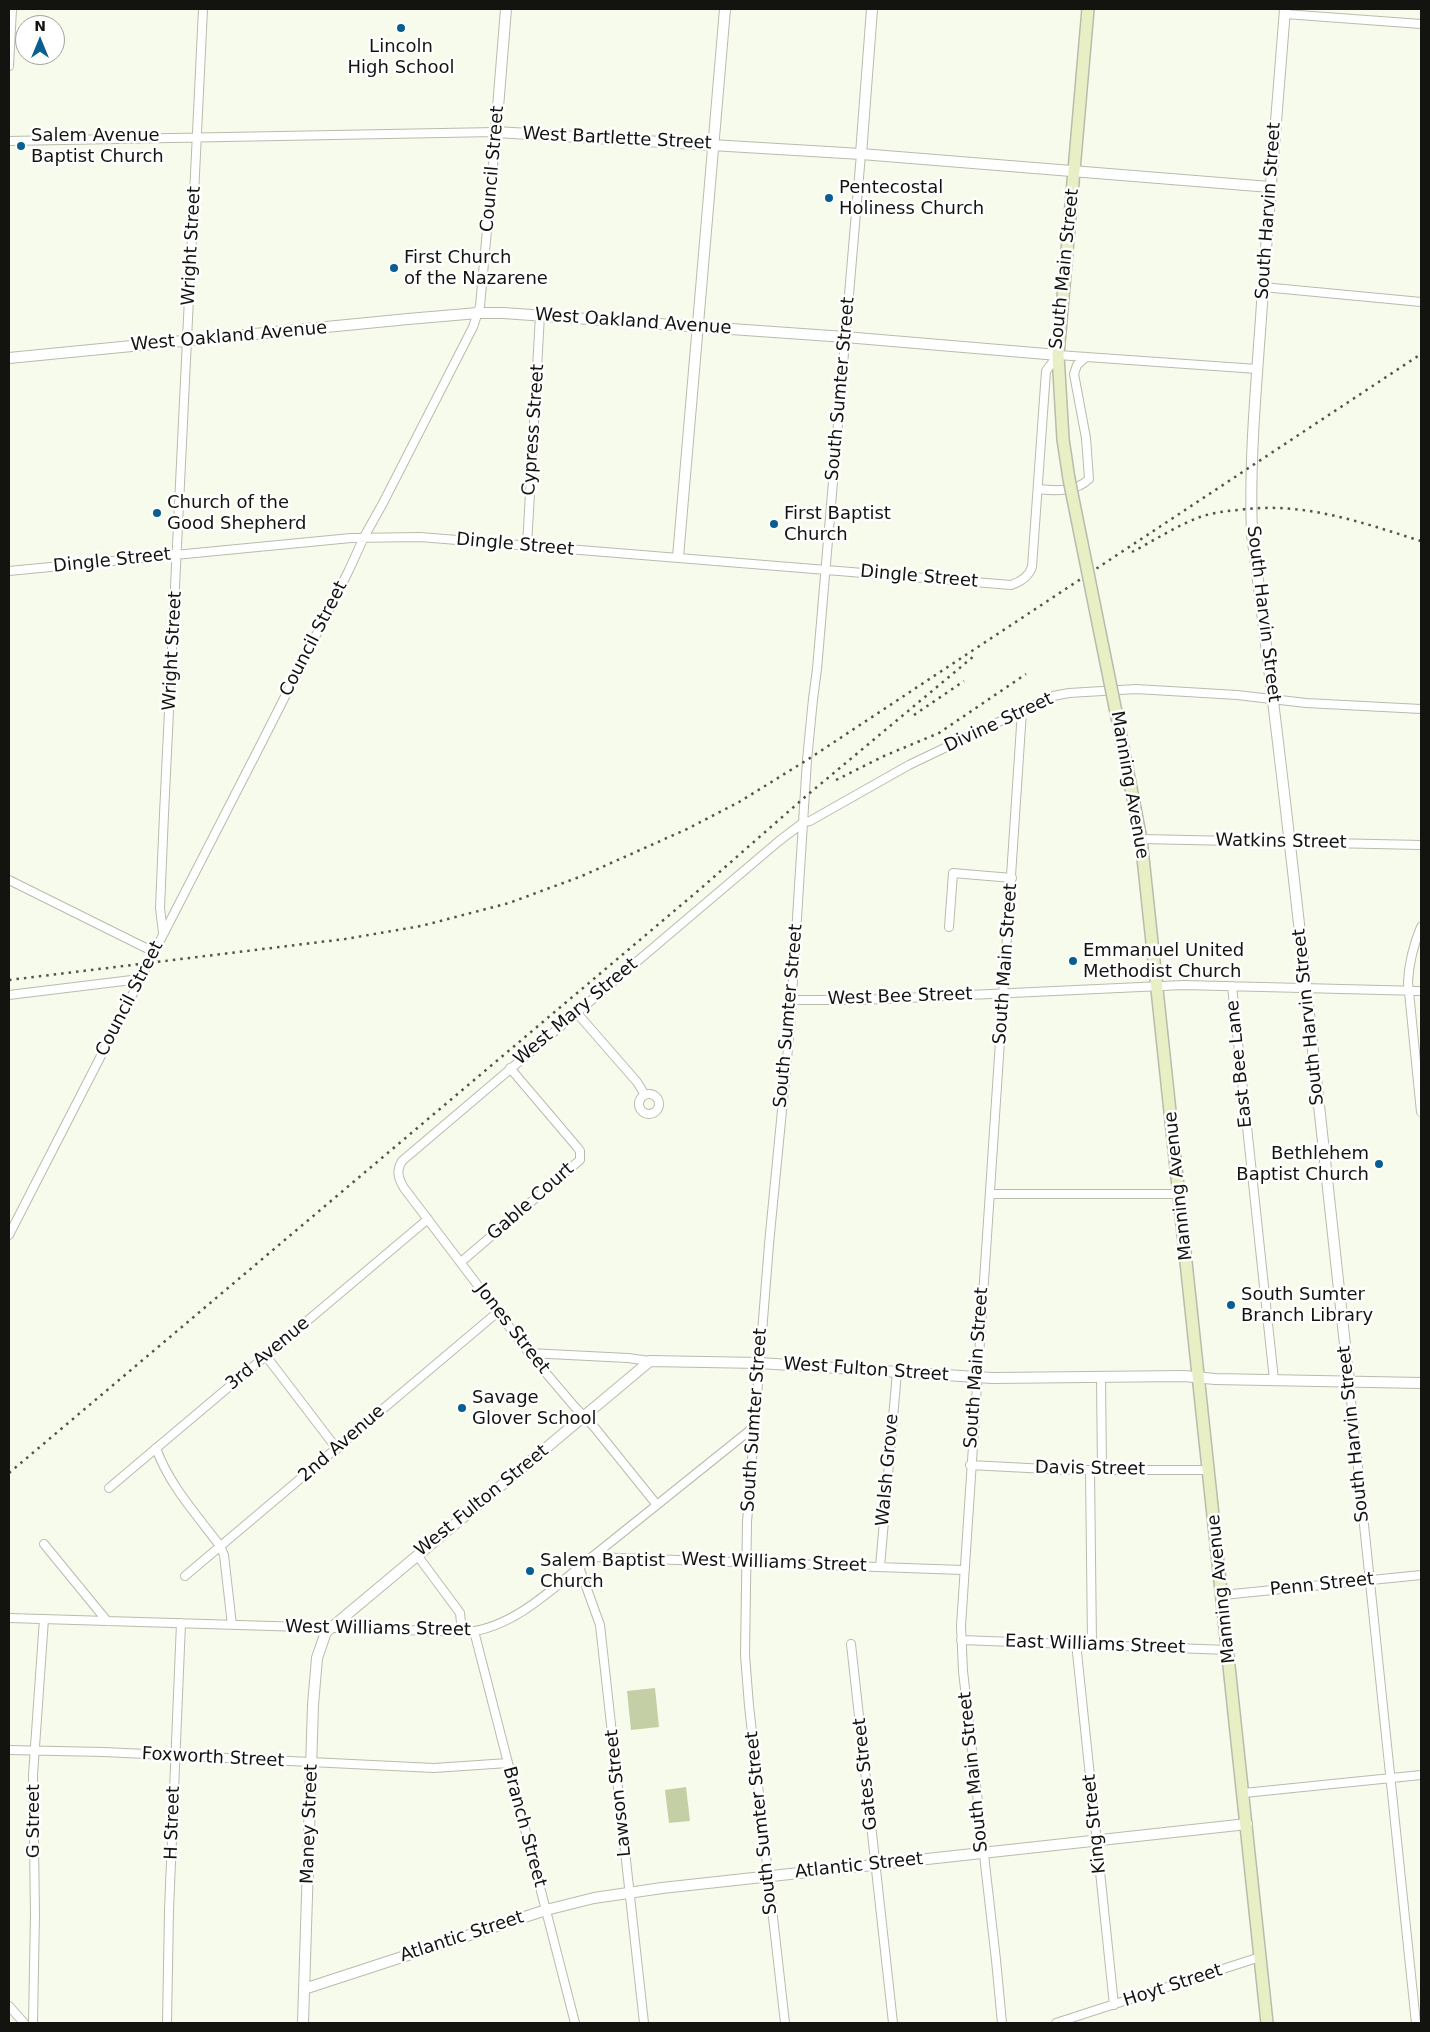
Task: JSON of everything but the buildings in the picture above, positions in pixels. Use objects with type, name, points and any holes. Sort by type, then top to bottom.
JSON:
[{"type":"main road","name":"South Main Street","points":[[1058,354],[1088,9]]},
{"type":"main road","name":"Manning Avenue","points":[[1058,354],[1064,439],[1070,479],[1141,839],[1223,1594],[1267,2023]]},
{"type":"street","points":[[9,66],[12,9]]},
{"type":"street","name":"Wright Street","points":[[163,933],[160,908],[203,9]]},
{"type":"street","name":"Council Street","points":[[9,1235],[12,1221],[271,725],[478,313],[485,259],[506,9]]},
{"type":"street","points":[[678,557],[725,9]]},
{"type":"street","name":"South Sumter Street","points":[[785,2023],[749,1706],[745,1655],[746,1562],[759,1363],[792,1000],[809,743],[826,569],[872,9]]},
{"type":"street","points":[[1285,11],[1421,24]]},
{"type":"street","name":"South Harvin Street","points":[[1285,11],[1257,369],[1251,476],[1252,534],[1274,699],[1391,1778],[1417,1991],[1416,2023]]},
{"type":"street","name":"West Bartlette Street","points":[[9,141],[496,132],[861,154],[1270,187]]},
{"type":"street","points":[[1263,287],[1421,302]]},
{"type":"street","name":"West Oakland Avenue","points":[[9,358],[478,313],[540,315],[698,326],[1257,369]]},
{"type":"street","name":"Cypress Street","points":[[527,546],[540,315]]},
{"type":"street","name":"South Main Street","points":[[1021,581],[1031,572],[1032,567],[1046,371],[1058,354]]},
{"type":"street","points":[[1038,489],[1056,490],[1081,487],[1089,479],[1086,438],[1074,374],[1077,365],[1086,357]]},
{"type":"street","name":"Dingle Street","points":[[9,571],[364,537],[420,537],[1011,585],[1021,581]]},
{"type":"street","name":"Divine Street","points":[[804,822],[909,765],[1053,696],[1069,693],[1136,689],[1306,703],[1421,709]]},
{"type":"street","name":"South Main Street","points":[[1002,2023],[961,1640],[963,1570],[1022,711]]},
{"type":"street","name":"West Mary Street","points":[[428,1219],[400,1181],[399,1166],[402,1160],[804,822]]},
{"type":"street","name":"Watkins Street","points":[[1141,839],[1421,845]]},
{"type":"street","points":[[949,927],[953,872],[1012,878]]},
{"type":"street","points":[[9,880],[154,952]]},
{"type":"street","points":[[1421,927],[1413,945],[1409,962],[1409,991],[1421,1112]]},
{"type":"street","points":[[9,995],[140,979]]},
{"type":"street","name":"West Bee Street","points":[[792,1000],[862,1000],[1158,986],[1421,991]]},
{"type":"street","name":"East Bee Lane","points":[[1232,986],[1274,1380]]},
{"type":"street","points":[[576,1012],[637,1082],[645,1095]]},
{"type":"street","name":"Gable Court","points":[[461,1262],[580,1160],[580,1151],[577,1147],[510,1068]]},
{"type":"street","points":[[990,1194],[1180,1194]]},
{"type":"street","name":"Jones Street","points":[[428,1219],[529,1353],[595,1428],[657,1505]]},
{"type":"street","name":"3rd Avenue","points":[[109,1488],[428,1219]]},
{"type":"street","name":"2nd Avenue","points":[[185,1576],[499,1311]]},
{"type":"street","points":[[529,1353],[628,1358],[650,1361]]},
{"type":"street","points":[[266,1356],[337,1449]]},
{"type":"street","name":"West Fulton Street","points":[[329,1628],[650,1361],[759,1363],[977,1377],[1199,1377],[1421,1383]]},
{"type":"street","name":"Walsh Grove","points":[[880,1567],[897,1372]]},
{"type":"street","points":[[1102,1377],[1102,1470]]},
{"type":"street","points":[[592,1557],[754,1427]]},
{"type":"street","points":[[156,1448],[161,1463],[174,1485],[220,1546],[224,1555],[232,1625]]},
{"type":"street","name":"Davis Street","points":[[970,1465],[1090,1470],[1209,1470]]},
{"type":"street","points":[[1090,1470],[1092,1644]]},
{"type":"street","points":[[44,1544],[107,1621]]},
{"type":"street","points":[[417,1555],[460,1613],[462,1632]]},
{"type":"street","name":"West Williams Street","points":[[9,1618],[474,1632],[494,1627],[507,1621],[592,1557],[963,1570]]},
{"type":"street","name":"Lawson Street","points":[[579,1567],[600,1625],[644,2023]]},
{"type":"street","name":"Penn Street","points":[[1223,1594],[1421,1575]]},
{"type":"street","name":"G Street","points":[[33,2023],[36,1914],[33,1775],[44,1619]]},
{"type":"street","name":"H Street","points":[[167,2023],[169,1910],[181,1623]]},
{"type":"street","name":"Maney Street","points":[[303,2023],[317,1658],[322,1641],[329,1628]]},
{"type":"street","name":"Branch Street","points":[[474,1632],[576,2023]]},
{"type":"street","name":"East Williams Street","points":[[961,1640],[1228,1650]]},
{"type":"street","name":"Gates Street","points":[[851,1644],[893,2023]]},
{"type":"street","name":"King Street","points":[[1076,1644],[1114,2005]]},
{"type":"street","name":"Foxworth Street","points":[[9,1750],[450,1768],[508,1763]]},
{"type":"street","points":[[1244,1793],[1421,1775]]},
{"type":"street","name":"Atlantic Street","points":[[304,1989],[546,1910],[594,1898],[768,1876],[1247,1824]]},
{"type":"street","name":"Hoyt Street","points":[[1056,2023],[1260,1957]]},
{"type":"street","points":[[9,2006],[24,2023]]},
{"type":"green space","points":[[655,1688],[659,1727],[631,1730],[627,1691]]},
{"type":"green space","points":[[686,1787],[690,1821],[669,1823],[665,1790]]},
{"type":"railway","points":[[9,980],[345,939],[421,926],[509,903],[582,876],[687,829],[739,802],[807,760],[1421,354]]},
{"type":"railway","points":[[1132,552],[1200,517],[1209,514],[1262,508],[1285,508],[1331,515],[1421,541]]},
{"type":"railway","points":[[9,1473],[699,890],[805,797],[974,656]]},
{"type":"railway","points":[[836,780],[884,756],[939,733],[1026,674]]},
{"type":"railway","points":[[914,715],[964,681]]},
{"type":"place","name":"Lincoln High School","points":[[401,28]]},
{"type":"place","name":"Salem Avenue Baptist Church","points":[[21,146]]},
{"type":"place","name":"Pentecostal Holiness Church","points":[[829,198]]},
{"type":"place","name":"First Church of the Nazarene","points":[[394,268]]},
{"type":"place","name":"Church of the Good Shepherd","points":[[157,513]]},
{"type":"place","name":"First Baptist Church","points":[[774,524]]},
{"type":"place","name":"Emmanuel United Methodist Church","points":[[1073,961]]},
{"type":"place","name":"Bethlehem Baptist Church","points":[[1379,1164]]},
{"type":"place","name":"South Sumter Branch Library","points":[[1231,1305]]},
{"type":"place","name":"Savage Glover School","points":[[462,1408]]},
{"type":"place","name":"Salem Baptist Church","points":[[530,1571]]}]
